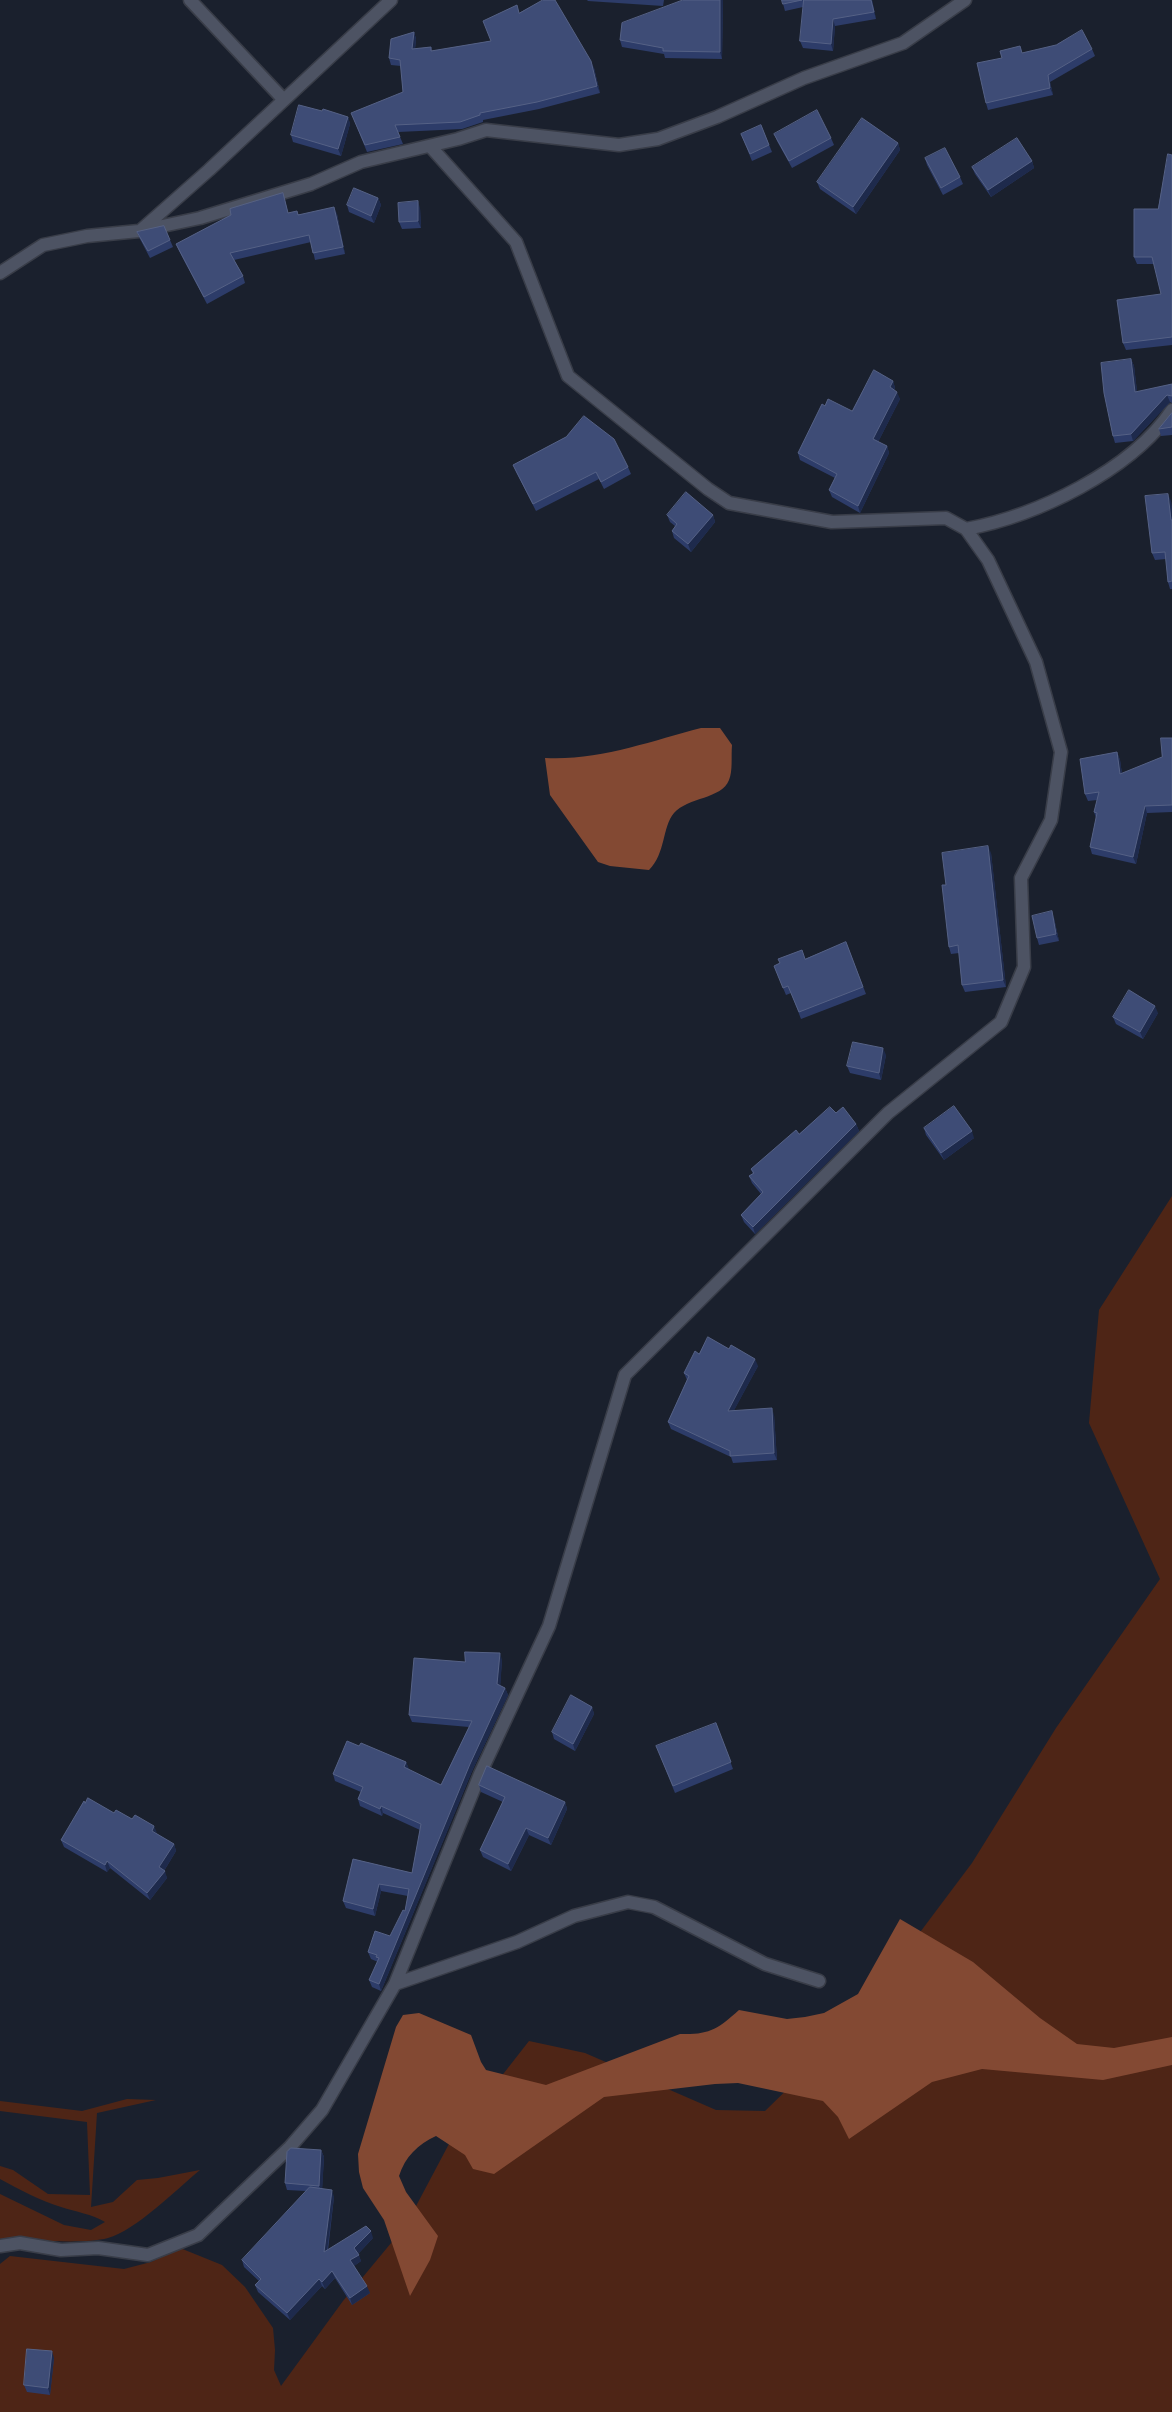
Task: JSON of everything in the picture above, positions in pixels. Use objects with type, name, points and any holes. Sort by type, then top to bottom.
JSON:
[{"type":"street","points":[[190,0],[284,100]]},
{"type":"street","points":[[139,231],[209,170],[391,0]]},
{"type":"street","points":[[0,273],[43,245],[87,236],[139,231],[200,218],[311,184],[361,162],[430,146],[486,130],[619,146],[658,139],[716,117],[804,78],[902,43],[965,0]]},
{"type":"street","points":[[0,2246],[20,2243],[61,2250],[98,2248],[148,2256],[198,2235],[290,2146],[322,2110],[395,1984],[480,1774],[549,1626],[625,1375],[888,1113],[1000,1022],[1024,967],[1021,878],[1051,820],[1061,752],[1036,662],[988,560],[966,529],[946,518],[832,522],[729,503],[708,489],[568,376],[516,242],[430,146]]},
{"type":"street","points":[[966,529],[998,523],[1095,481],[1143,443],[1164,423],[1172,410]]},
{"type":"street","points":[[395,1984],[517,1942],[574,1916],[628,1902],[654,1907],[765,1964],[819,1981]]},
{"type":"shaded area","points":[[701,728],[720,728],[732,745],[731,772],[725,786],[712,795],[688,804],[674,813],[667,825],[658,856],[649,870],[610,866],[598,862],[550,795],[545,758],[565,758],[604,753]]},
{"type":"shaded area","points":[[1172,1196],[1172,2412],[0,2412],[0,2264],[10,2256],[124,2269],[151,2262],[180,2248],[222,2265],[245,2287],[273,2328],[274,2370],[281,2386],[343,2301],[406,2225],[450,2142],[529,2041],[585,2053],[716,2110],[765,2111],[843,2035],[972,1863],[1056,1728],[1160,1579],[1089,1423],[1099,1310]]},
{"type":"shaded area","points":[[900,1919],[973,1962],[1040,2018],[1077,2044],[1114,2048],[1172,2037],[1172,2065],[1103,2080],[982,2069],[932,2082],[849,2139],[838,2117],[823,2101],[738,2083],[604,2097],[494,2174],[473,2169],[465,2155],[436,2136],[423,2143],[413,2152],[399,2176],[406,2192],[438,2236],[430,2260],[410,2296],[384,2220],[363,2188],[359,2172],[358,2154],[396,2027],[403,2015],[419,2013],[471,2035],[486,2070],[546,2085],[680,2034],[712,2030],[739,2010],[787,2019],[824,2013],[858,1994]]},
{"type":"shaded area","points":[[127,2099],[156,2100],[97,2113],[91,2207],[113,2202],[137,2180],[200,2170],[131,2227],[108,2238],[84,2241],[0,2239],[0,2194],[64,2225],[91,2230],[105,2222],[45,2201],[0,2179],[0,2166],[13,2170],[48,2194],[90,2195],[87,2122],[0,2111],[0,2101],[82,2111]]},
{"type":"building","points":[[543,0],[555,0],[591,61],[597,86],[537,102],[480,113],[480,115],[460,122],[395,125],[400,137],[365,145],[351,113],[403,92],[400,60],[389,58],[391,39],[414,32],[412,49],[431,47],[431,51],[491,41],[483,21],[517,5],[519,13]]},
{"type":"building","points":[[683,0],[720,0],[720,52],[663,51],[663,48],[620,40],[622,23]]},
{"type":"building","points":[[782,0],[802,0],[783,4]]},
{"type":"building","points":[[804,0],[871,0],[874,12],[833,19],[831,44],[800,41]]},
{"type":"building","points":[[1082,30],[1092,49],[1048,75],[1050,88],[986,103],[977,63],[1002,58],[1000,51],[1020,46],[1022,53],[1056,45]]},
{"type":"building","points":[[299,105],[322,111],[323,109],[348,117],[338,149],[291,135]]},
{"type":"building","points":[[817,110],[831,138],[789,161],[774,134]]},
{"type":"building","points":[[862,118],[898,143],[853,207],[817,182]]},
{"type":"building","points":[[761,125],[769,145],[750,154],[741,134]]},
{"type":"building","points":[[1017,138],[1032,161],[988,190],[972,167]]},
{"type":"building","points":[[945,148],[960,177],[941,188],[925,158]]},
{"type":"building","points":[[1168,154],[1172,155],[1172,337],[1123,343],[1117,300],[1161,294],[1152,257],[1134,257],[1134,209],[1158,209]]},
{"type":"building","points":[[354,188],[378,198],[371,216],[347,205]]},
{"type":"building","points":[[283,193],[288,213],[297,211],[298,215],[334,207],[343,247],[313,253],[309,235],[230,253],[243,276],[204,297],[176,244],[231,215],[230,209]]},
{"type":"building","points":[[418,201],[418,221],[399,222],[398,203]]},
{"type":"building","points":[[164,226],[170,240],[148,251],[137,232]]},
{"type":"building","points":[[1131,359],[1135,392],[1172,384],[1172,396],[1167,395],[1131,434],[1113,436],[1104,393],[1101,363]]},
{"type":"building","points":[[874,370],[893,381],[890,387],[897,392],[873,439],[887,446],[858,506],[829,490],[837,474],[798,453],[822,404],[825,406],[828,399],[852,411]]},
{"type":"building","points":[[1172,413],[1172,427],[1159,429]]},
{"type":"building","points":[[584,416],[614,439],[628,467],[601,482],[596,472],[533,504],[513,465],[566,437]]},
{"type":"building","points":[[686,492],[713,515],[688,544],[672,531],[677,524],[667,515]]},
{"type":"building","points":[[1168,494],[1172,520],[1172,581],[1168,582],[1165,552],[1152,553],[1145,496]]},
{"type":"building","points":[[1161,738],[1172,738],[1172,805],[1145,806],[1133,857],[1090,847],[1097,813],[1094,812],[1099,792],[1085,794],[1080,759],[1117,752],[1120,774],[1162,757]]},
{"type":"building","points":[[988,846],[1003,980],[962,985],[958,945],[949,947],[942,885],[946,885],[942,853]]},
{"type":"building","points":[[1052,911],[1056,934],[1037,938],[1032,916]]},
{"type":"building","points":[[846,942],[863,987],[799,1012],[788,986],[783,988],[774,966],[780,963],[778,959],[802,950],[805,959]]},
{"type":"building","points":[[1129,990],[1155,1006],[1140,1032],[1113,1017]]},
{"type":"building","points":[[853,1042],[883,1048],[879,1073],[847,1066]]},
{"type":"building","points":[[954,1106],[972,1131],[941,1153],[924,1128]]},
{"type":"building","points":[[830,1107],[836,1113],[843,1107],[856,1124],[753,1227],[741,1215],[763,1192],[749,1176],[754,1173],[751,1169],[796,1130],[799,1134]]},
{"type":"building","points":[[708,1337],[729,1349],[731,1345],[755,1359],[728,1411],[772,1408],[774,1453],[730,1456],[730,1451],[668,1422],[689,1376],[684,1373],[695,1351],[699,1354]]},
{"type":"building","points":[[465,1652],[500,1653],[497,1684],[505,1688],[470,1764],[379,1984],[369,1980],[379,1958],[376,1957],[377,1955],[368,1952],[375,1931],[390,1936],[403,1910],[405,1911],[409,1889],[379,1884],[373,1909],[343,1901],[353,1859],[412,1873],[421,1824],[381,1806],[380,1809],[358,1799],[363,1787],[333,1774],[347,1741],[359,1746],[361,1743],[406,1762],[404,1767],[441,1785],[472,1721],[409,1715],[414,1658],[465,1662]]},
{"type":"building","points":[[571,1695],[592,1707],[573,1744],[552,1732]]},
{"type":"building","points":[[716,1723],[731,1762],[673,1786],[656,1746]]},
{"type":"building","points":[[487,1766],[565,1802],[548,1838],[526,1828],[508,1864],[480,1850],[505,1797],[479,1785]]},
{"type":"building","points":[[88,1798],[114,1813],[116,1810],[132,1819],[135,1815],[154,1826],[152,1831],[174,1844],[159,1867],[165,1871],[147,1893],[107,1861],[105,1865],[61,1840],[84,1801],[85,1803]]},
{"type":"building","points":[[291,2148],[321,2150],[319,2186],[285,2183],[287,2152]]},
{"type":"building","points":[[310,2187],[332,2190],[324,2252],[366,2226],[371,2231],[354,2248],[359,2255],[350,2260],[367,2286],[350,2298],[332,2271],[322,2282],[319,2279],[287,2313],[255,2285],[261,2279],[242,2260]]},
{"type":"building","points":[[27,2349],[52,2351],[48,2388],[24,2385]]}]
